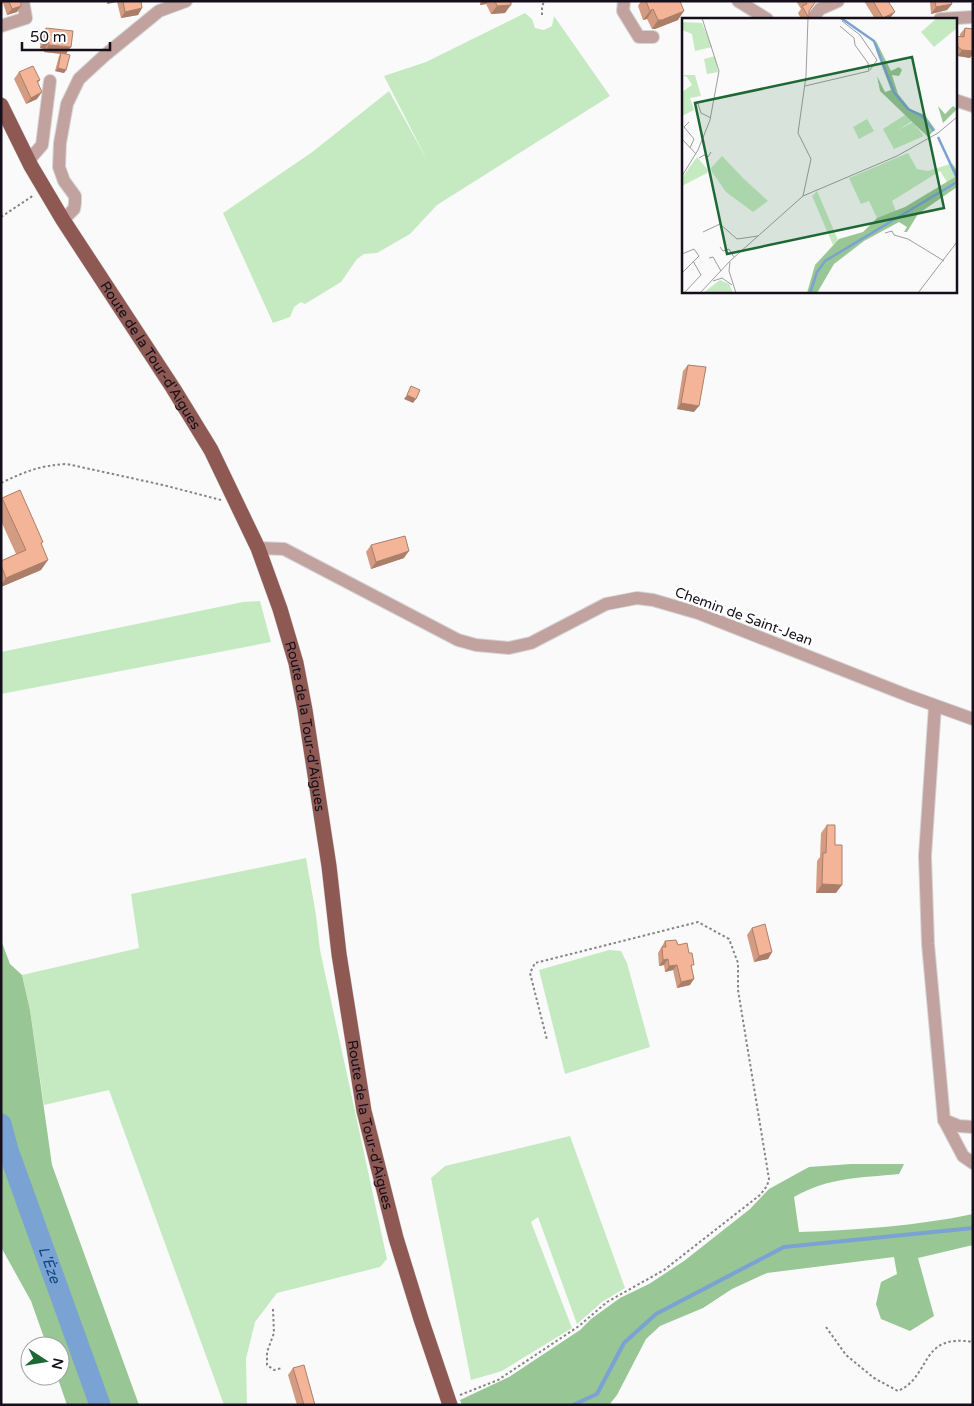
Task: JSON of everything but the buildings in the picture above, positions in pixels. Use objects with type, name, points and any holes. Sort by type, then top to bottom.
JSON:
[{"type":"main road","name":"Route de la Tour-d'Aigues","points":[[1,105],[44,188],[63,220],[173,388],[211,450],[258,548],[280,609],[296,664],[305,710],[327,856],[339,954],[364,1112],[396,1238],[449,1402]]},
{"type":"street","points":[[1,26],[26,18],[23,1]]},
{"type":"street","points":[[63,220],[74,209],[75,196],[64,181],[59,167],[60,142],[67,104],[79,79],[159,11],[186,1]]},
{"type":"street","points":[[624,1],[622,11],[639,37],[653,37]]},
{"type":"street","points":[[738,1],[765,18]]},
{"type":"street","points":[[813,18],[820,9],[838,1]]},
{"type":"street","points":[[956,18],[973,17]]},
{"type":"street","points":[[29,160],[42,144],[50,81]]},
{"type":"street","points":[[956,100],[973,106]]},
{"type":"street","name":"Chemin de Saint-Jean","points":[[258,548],[284,549],[458,640],[476,645],[509,648],[532,643],[606,604],[637,598],[653,600],[707,616],[935,706],[973,719]]},
{"type":"street","points":[[935,706],[925,856],[928,944],[944,1120],[963,1156],[973,1163]]},
{"type":"street","points":[[944,1120],[959,1126],[973,1127]]},
{"type":"path","points":[[542,15],[544,1]]},
{"type":"path","points":[[2,216],[44,188]]},
{"type":"path","points":[[1,483],[31,469],[52,464],[67,464],[163,485],[238,505]]},
{"type":"path","points":[[449,1402],[498,1380],[579,1326],[607,1302],[664,1270],[760,1195],[767,1186],[769,1179],[738,990],[738,964],[729,939],[698,922],[535,963],[530,973],[547,1040]]},
{"type":"path","points":[[273,1309],[274,1334],[267,1352],[267,1365],[274,1370],[282,1368]]},
{"type":"path","points":[[826,1327],[846,1355],[874,1378],[898,1391],[906,1388],[929,1354],[940,1344],[950,1341],[973,1342]]},
{"type":"green space","points":[[525,13],[532,19],[535,28],[544,30],[552,26],[554,16],[610,96],[437,205],[410,234],[377,253],[364,254],[357,259],[341,282],[305,304],[301,302],[294,307],[290,317],[273,323],[223,213],[311,153],[389,91],[427,160],[384,76],[426,62]]},
{"type":"green space","points":[[260,601],[271,642],[1,694],[1,652],[243,602]]},
{"type":"green space","points":[[306,858],[320,950],[387,1259],[380,1267],[277,1293],[255,1322],[246,1359],[247,1405],[224,1405],[109,1090],[44,1105],[30,1010],[22,975],[139,948],[131,894]]},
{"type":"green space","points":[[1,940],[10,964],[22,975],[30,1010],[52,1165],[139,1405],[67,1405],[60,1386],[70,1386],[70,1336],[43,1336],[31,1301],[1,1247]]},
{"type":"green space","points":[[609,950],[621,951],[627,963],[650,1047],[565,1074],[539,970]]},
{"type":"green space","points":[[570,1136],[625,1288],[602,1302],[577,1324],[538,1217],[531,1222],[572,1328],[502,1371],[471,1380],[431,1178],[445,1166]]},
{"type":"green space","points":[[851,1164],[904,1164],[899,1174],[832,1182],[807,1190],[794,1197],[799,1232],[887,1227],[973,1214],[973,1245],[918,1258],[934,1316],[910,1331],[881,1319],[876,1304],[881,1282],[897,1274],[894,1257],[767,1273],[732,1289],[703,1308],[660,1326],[646,1339],[617,1395],[609,1405],[462,1405],[460,1400],[509,1377],[580,1330],[591,1319],[620,1298],[649,1284],[684,1261],[750,1209],[769,1189],[809,1167]]},
{"type":"waterway","name":"L'Èze","points":[[1,1124],[8,1150],[100,1405]]},
{"type":"waterway","points":[[573,1405],[597,1394],[624,1343],[656,1314],[784,1247],[973,1228]]}]
